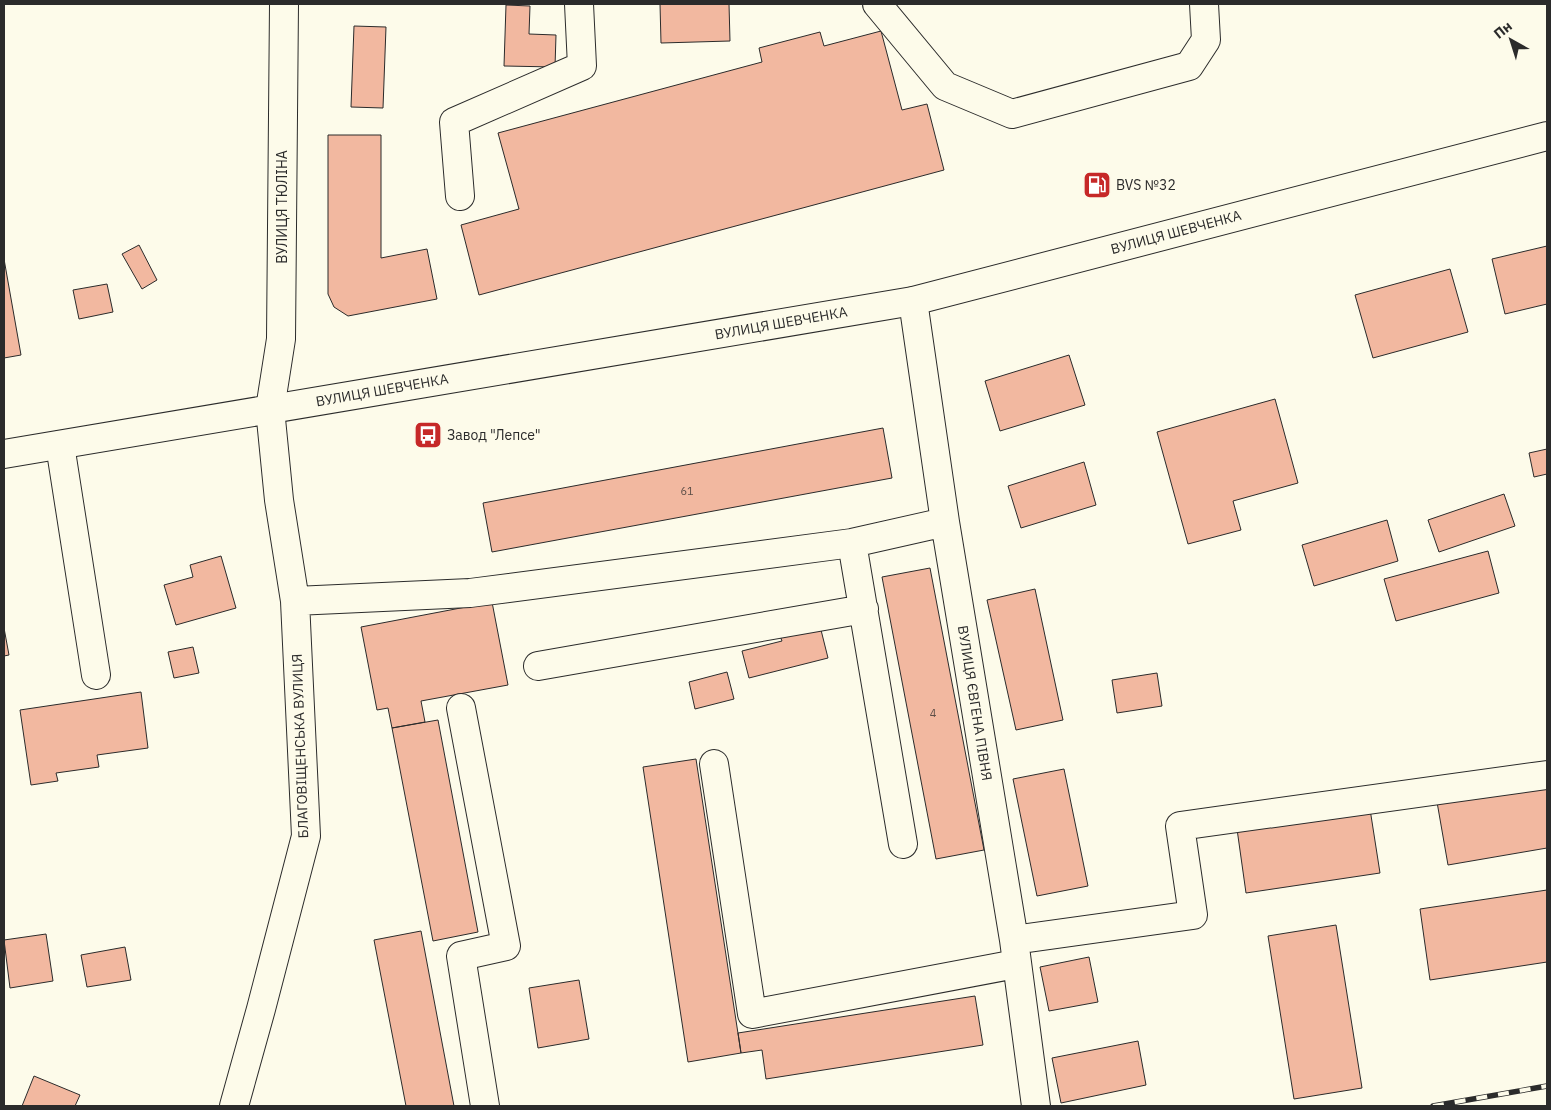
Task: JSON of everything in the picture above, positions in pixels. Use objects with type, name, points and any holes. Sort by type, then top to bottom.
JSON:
[{"type":"street","name":"ВУЛИЦЯ ТЮЛІНА","points":[[270,409],[281,339],[284,4]]},
{"type":"street","points":[[460,196],[454,122],[582,66],[579,4]]},
{"type":"street","points":[[877,4],[945,86],[1012,114],[1189,66],[1206,40],[1204,4]]},
{"type":"street","name":"ВУЛИЦЯ ШЕВЧЕНКА","points":[[4,454],[913,301],[1547,136]]},
{"type":"street","name":"ВУЛИЦЯ ЄВГЕНА ПІВНЯ","points":[[913,301],[945,522],[1016,952],[1036,1106]]},
{"type":"street","name":"БЛАГОВІЩЕНСЬКА ВУЛИЦЯ","points":[[234,1106],[306,836],[295,601],[279,500],[270,409]]},
{"type":"street","points":[[60,445],[96,675]]},
{"type":"street","points":[[295,601],[470,593],[852,543],[945,522]]},
{"type":"street","points":[[852,543],[903,844]]},
{"type":"street","points":[[538,666],[864,608]]},
{"type":"street","points":[[462,708],[506,946],[461,956],[484,1106]]},
{"type":"street","points":[[714,764],[752,1014],[1016,952],[1193,915],[1180,826],[1547,775]]},
{"type":"building","points":[[660,4],[729,4],[730,41],[661,43]]},
{"type":"building","points":[[506,5],[530,6],[529,34],[556,35],[555,67],[504,66]]},
{"type":"building","points":[[354,26],[386,27],[383,108],[351,107]]},
{"type":"building","points":[[881,31],[902,110],[927,104],[944,170],[479,295],[461,225],[519,209],[498,133],[762,62],[759,48],[820,32],[824,46]]},
{"type":"building","points":[[328,135],[381,135],[381,258],[427,249],[437,299],[348,316],[334,307],[328,294]]},
{"type":"building","points":[[139,245],[157,280],[142,289],[122,254]]},
{"type":"building","points":[[1547,246],[1547,304],[1505,314],[1492,259]]},
{"type":"building","points":[[4,259],[21,355],[4,358]]},
{"type":"building","points":[[1450,269],[1468,332],[1373,358],[1355,295]]},
{"type":"building","points":[[107,284],[113,312],[79,319],[73,290]]},
{"type":"building","points":[[1069,355],[1085,405],[1000,431],[985,381]]},
{"type":"building","points":[[1275,399],[1298,483],[1233,501],[1241,530],[1188,544],[1157,432]]},
{"type":"building","points":[[883,428],[892,478],[492,552],[483,503]]},
{"type":"building","points":[[1547,449],[1547,474],[1534,477],[1529,453]]},
{"type":"building","points":[[1084,462],[1096,505],[1021,528],[1008,486]]},
{"type":"building","points":[[1504,494],[1515,526],[1439,552],[1428,520]]},
{"type":"building","points":[[1387,520],[1398,561],[1314,586],[1302,545]]},
{"type":"building","points":[[1488,551],[1499,593],[1396,621],[1384,579]]},
{"type":"building","points":[[221,556],[236,608],[176,625],[164,585],[193,577],[190,565]]},
{"type":"building","points":[[930,568],[984,850],[936,859],[882,577]]},
{"type":"building","points":[[1035,589],[1063,720],[1016,730],[987,600]]},
{"type":"building","points":[[492,602],[508,685],[421,701],[425,722],[392,728],[388,708],[377,710],[361,627]]},
{"type":"building","points":[[820,626],[828,658],[749,678],[742,651],[782,641],[780,636]]},
{"type":"building","points":[[4,628],[9,655],[4,656]]},
{"type":"building","points":[[193,647],[199,673],[174,678],[168,652]]},
{"type":"building","points":[[727,672],[734,699],[695,709],[689,682]]},
{"type":"building","points":[[1157,673],[1162,706],[1117,713],[1112,680]]},
{"type":"building","points":[[141,692],[148,748],[97,755],[99,767],[56,773],[58,781],[31,785],[20,710]]},
{"type":"building","points":[[438,720],[478,932],[433,941],[392,728]]},
{"type":"building","points":[[696,759],[741,1053],[688,1062],[643,767]]},
{"type":"building","points":[[1064,769],[1088,886],[1037,896],[1013,779]]},
{"type":"building","points":[[1547,783],[1547,848],[1448,865],[1437,802]]},
{"type":"building","points":[[1370,809],[1380,873],[1246,893],[1237,829]]},
{"type":"building","points":[[1547,890],[1547,962],[1430,980],[1420,909]]},
{"type":"building","points":[[1336,925],[1362,1088],[1294,1099],[1268,936]]},
{"type":"building","points":[[421,931],[454,1106],[406,1106],[374,940]]},
{"type":"building","points":[[46,934],[53,981],[10,988],[4,940]]},
{"type":"building","points":[[125,947],[131,980],[87,987],[81,955]]},
{"type":"building","points":[[1089,957],[1098,1002],[1049,1011],[1040,967]]},
{"type":"building","points":[[579,980],[589,1039],[538,1048],[529,988]]},
{"type":"building","points":[[975,996],[983,1045],[766,1079],[762,1050],[741,1053],[738,1033]]},
{"type":"building","points":[[1138,1041],[1146,1085],[1061,1103],[1052,1058]]},
{"type":"building","points":[[34,1076],[80,1095],[75,1106],[22,1106]]},
{"type":"railway","points":[[1433,1106],[1547,1086]]},
{"type":"place","name":"BVS №32","points":[[1097,185]]},
{"type":"place","name":"Завод \"Лепсе\"","points":[[428,435]]}]
